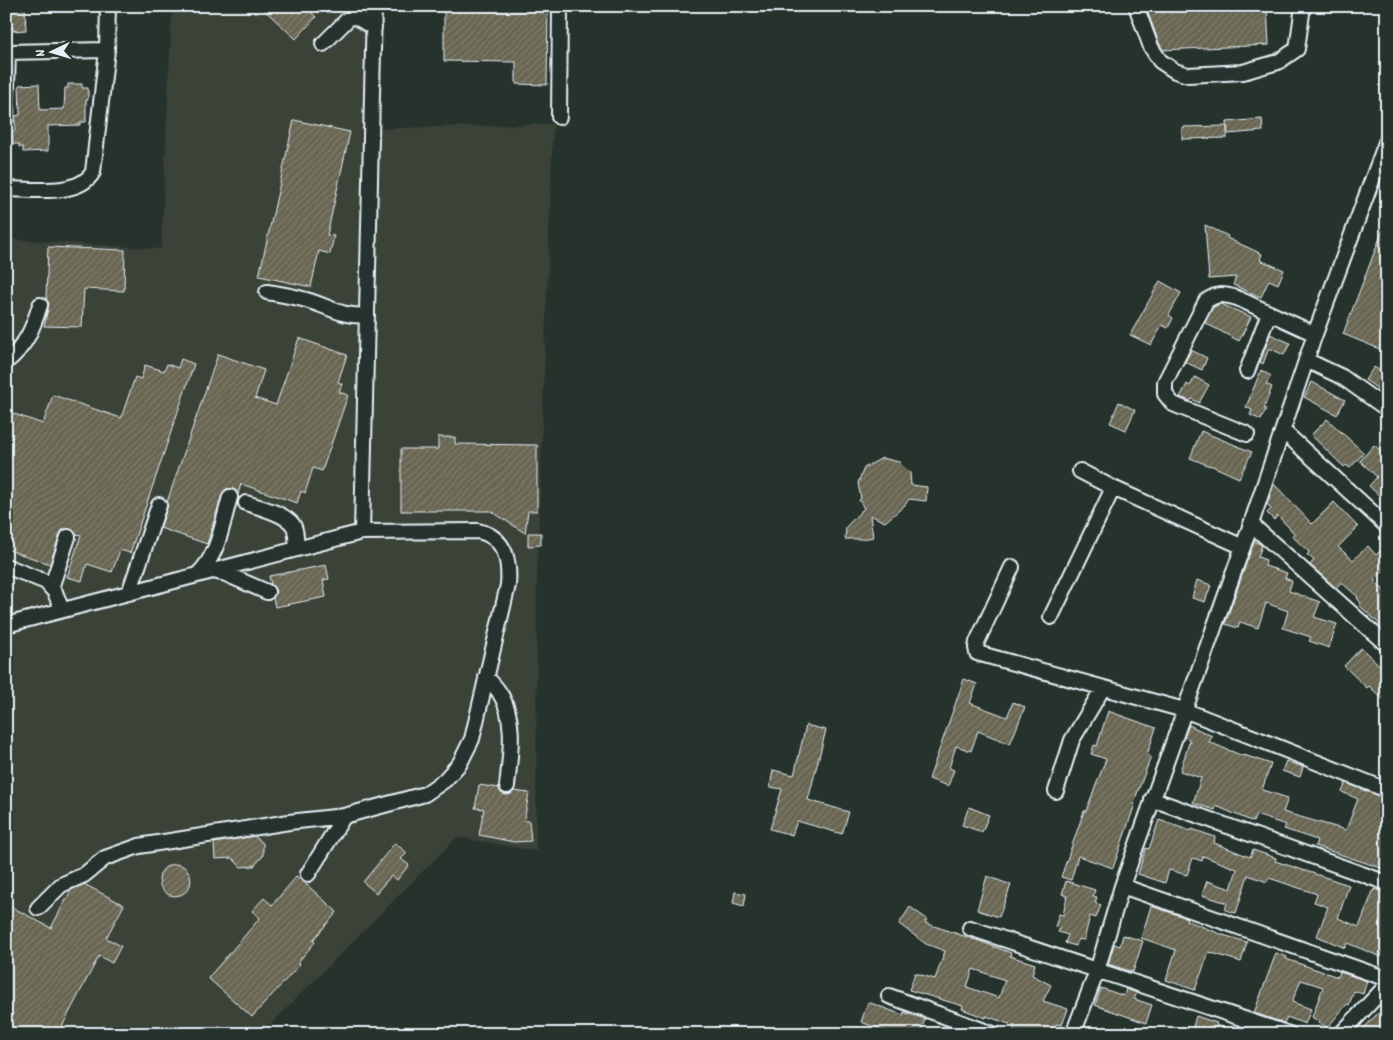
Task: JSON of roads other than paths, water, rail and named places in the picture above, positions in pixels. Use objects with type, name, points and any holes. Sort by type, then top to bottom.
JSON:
[{"type":"street","points":[[6,189],[55,190],[66,188],[90,178],[95,165],[107,50],[108,6]]},
{"type":"street","points":[[362,532],[374,6]]},
{"type":"street","points":[[559,117],[560,6]]},
{"type":"street","points":[[1136,6],[1151,47],[1160,61],[1175,71],[1188,75],[1243,72],[1278,62],[1289,56],[1297,49],[1303,6]]},
{"type":"street","points":[[323,44],[351,16],[374,28]]},
{"type":"street","points":[[6,118],[7,52],[107,50]]},
{"type":"street","points":[[1073,1034],[1097,971],[1122,886],[1243,547],[1315,334],[1387,140]]},
{"type":"street","points":[[267,292],[307,300],[335,312],[349,315],[367,315]]},
{"type":"street","points":[[1247,434],[1173,404],[1165,394],[1165,382],[1206,301],[1213,296],[1223,295],[1237,298],[1315,334]]},
{"type":"street","points":[[6,362],[19,351],[28,337],[40,305]]},
{"type":"street","points":[[1247,371],[1269,313]]},
{"type":"street","points":[[1306,360],[1342,377],[1387,408]]},
{"type":"street","points":[[1283,431],[1387,526]]},
{"type":"street","points":[[1080,471],[1243,547]]},
{"type":"street","points":[[1051,617],[1113,488]]},
{"type":"street","points":[[204,573],[214,551],[230,497]]},
{"type":"street","points":[[246,503],[271,511],[292,523],[297,549]]},
{"type":"street","points":[[129,593],[159,505]]},
{"type":"street","points":[[1251,524],[1387,645]]},
{"type":"street","points":[[6,625],[362,532],[478,532],[489,534],[498,542],[506,554],[509,568],[508,585],[472,738],[460,763],[446,780],[425,794],[344,816],[289,822],[139,846],[105,858],[84,875],[61,885],[38,908]]},
{"type":"street","points":[[51,588],[68,537]]},
{"type":"street","points":[[6,566],[46,582],[62,610]]},
{"type":"street","points":[[1012,567],[977,642],[977,654],[1184,710],[1387,790]]},
{"type":"street","points":[[204,573],[226,574],[266,592]]},
{"type":"street","points":[[486,677],[500,693],[509,718],[510,755],[507,786]]},
{"type":"street","points":[[1056,791],[1072,740],[1102,688]]},
{"type":"street","points":[[1152,800],[1387,883]]},
{"type":"street","points":[[308,874],[344,816]]},
{"type":"street","points":[[1122,886],[1387,979]]},
{"type":"street","points":[[970,928],[1289,1034]]},
{"type":"street","points":[[1341,1034],[1387,985]]},
{"type":"street","points":[[889,996],[993,1034]]}]
